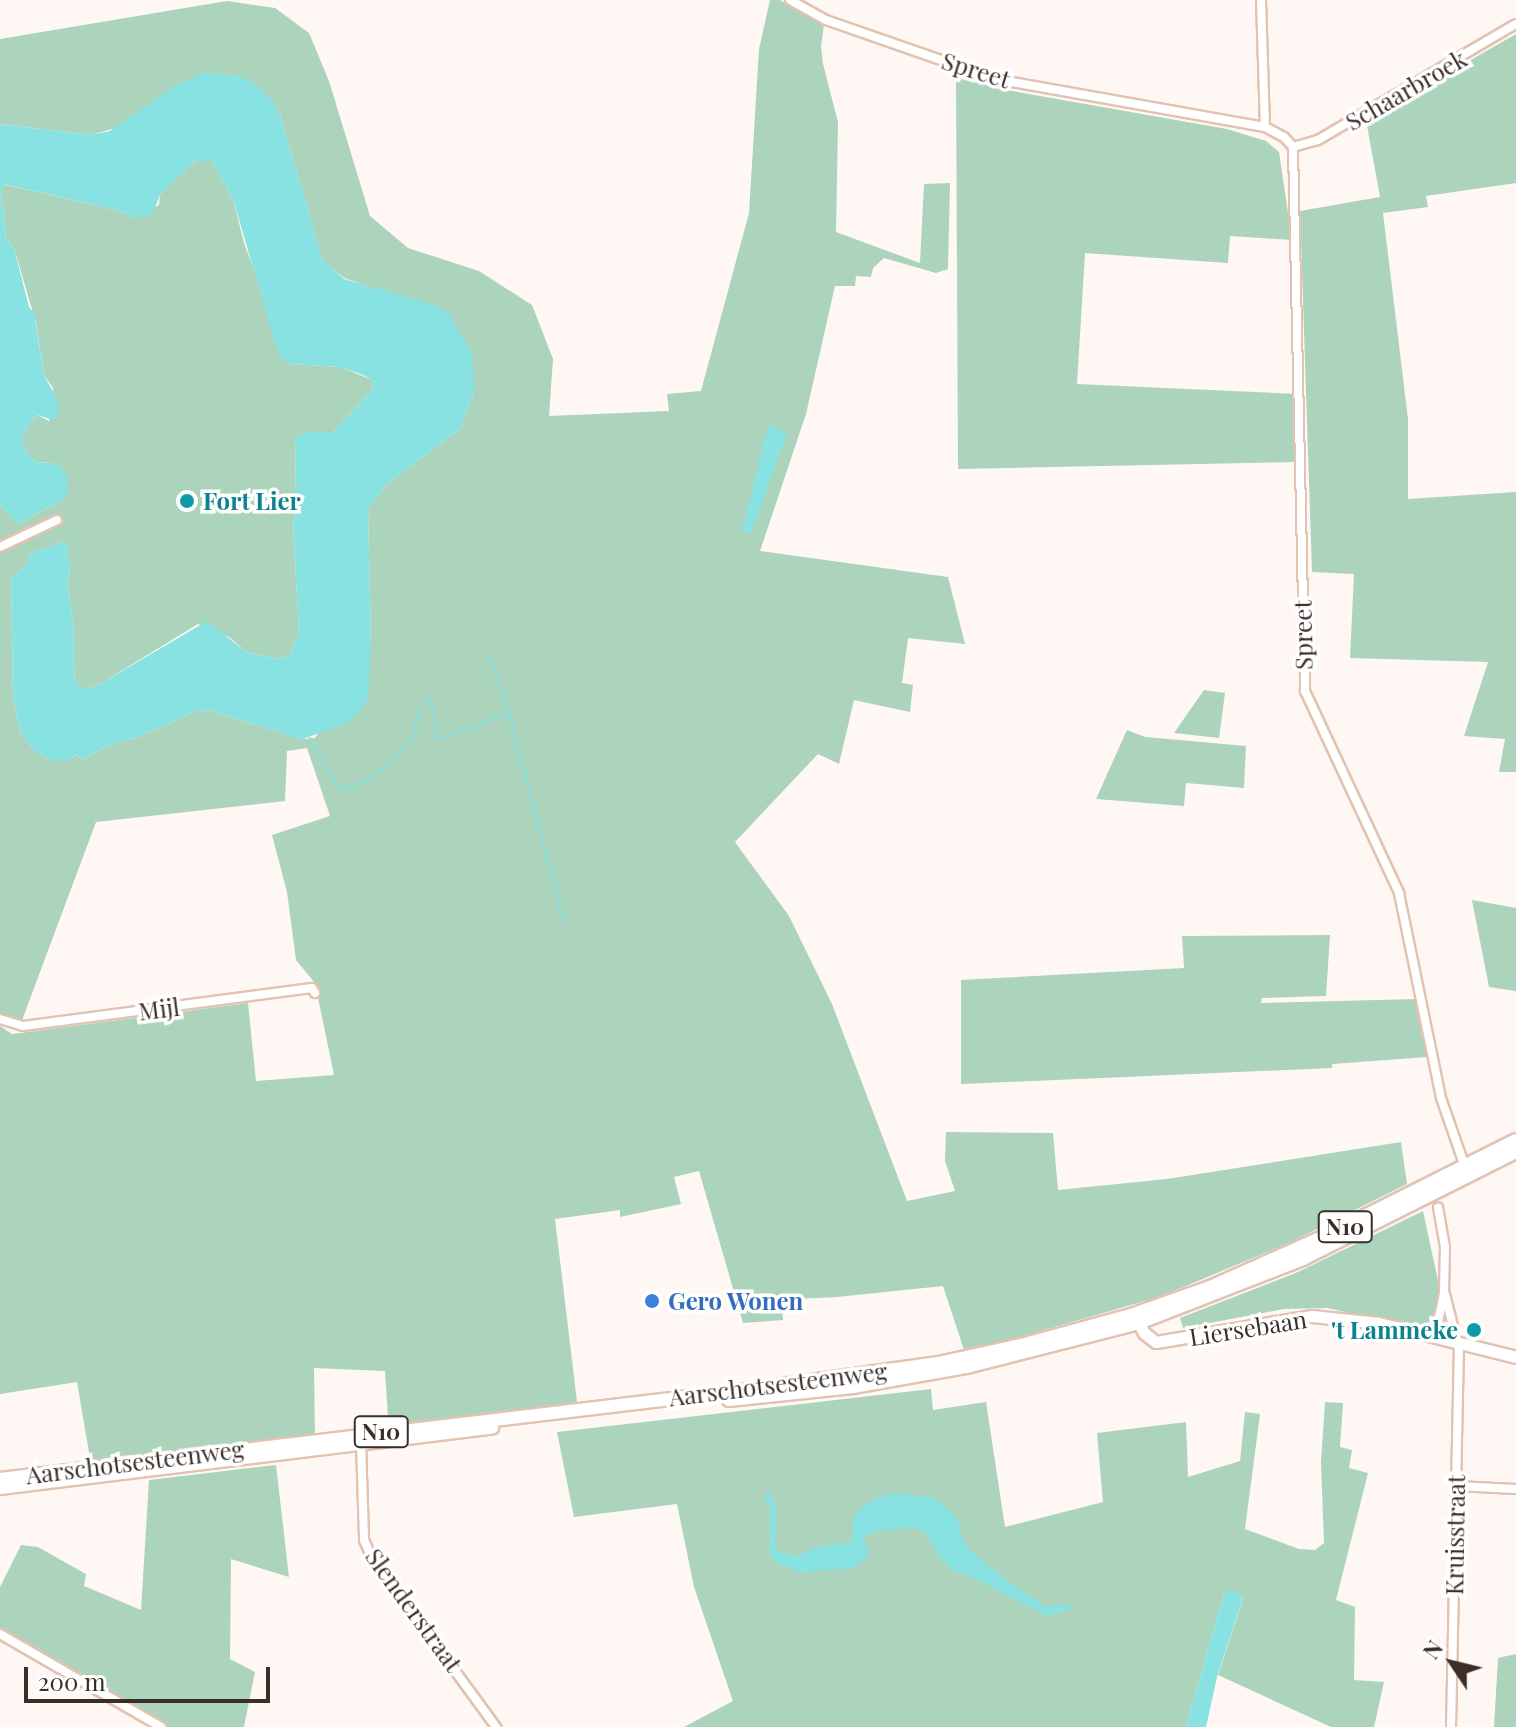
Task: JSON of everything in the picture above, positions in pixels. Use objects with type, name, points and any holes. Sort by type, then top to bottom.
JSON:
[{"type":"main road","name":"Aarschotsesteenweg","points":[[1466,1171],[1516,1140]]},
{"type":"main road","name":"Aarschotsesteenweg","points":[[0,1488],[746,1390],[938,1363],[1063,1339],[1137,1318],[1269,1262],[1466,1171],[1516,1152]]},
{"type":"main road","name":"Aarschotsesteenweg","points":[[0,1479],[361,1439]]},
{"type":"street","name":"Spreet","points":[[790,0],[826,20],[995,79],[1265,127],[1284,137],[1293,147],[1304,682],[1315,713],[1399,893],[1441,1098],[1466,1171]]},
{"type":"street","points":[[1261,0],[1265,127]]},
{"type":"street","name":"Schaarbroek","points":[[1293,147],[1318,140],[1516,24]]},
{"type":"street","points":[[0,547],[57,520]]},
{"type":"street","name":"Mijl","points":[[0,1019],[23,1026],[312,988],[315,993]]},
{"type":"street","points":[[1438,1208],[1445,1247],[1447,1340]]},
{"type":"street","points":[[1444,1293],[1453,1327],[1447,1340]]},
{"type":"street","name":"Liersebaan","points":[[1137,1318],[1144,1333],[1156,1342],[1312,1316],[1379,1323],[1516,1357]]},
{"type":"street","name":"Kruisstraat","points":[[1447,1340],[1456,1486],[1451,1727]]},
{"type":"street","name":"Slenderstraat","points":[[361,1439],[364,1540],[371,1556],[496,1727]]},
{"type":"street","points":[[1456,1486],[1516,1489]]},
{"type":"street","points":[[0,1634],[161,1727]]},
{"type":"green space","points":[[770,0],[780,0],[824,25],[821,46],[823,64],[838,122],[836,232],[920,263],[924,184],[950,183],[948,269],[936,273],[884,258],[873,268],[871,277],[856,276],[855,286],[835,286],[806,414],[760,551],[948,577],[965,644],[908,638],[902,683],[913,685],[910,712],[854,700],[839,764],[818,754],[735,842],[789,916],[832,1004],[907,1201],[955,1191],[945,1161],[946,1132],[1053,1133],[1058,1190],[1167,1179],[1401,1142],[1407,1184],[1291,1242],[1162,1296],[965,1353],[943,1286],[837,1297],[795,1299],[781,1296],[783,1320],[743,1323],[699,1171],[674,1177],[681,1204],[620,1217],[620,1210],[555,1219],[578,1410],[389,1432],[385,1371],[314,1368],[315,1439],[92,1470],[77,1382],[0,1394],[0,1026],[12,1034],[248,1003],[256,1081],[334,1075],[315,983],[296,960],[287,892],[272,835],[330,816],[307,748],[287,751],[285,801],[96,822],[21,1023],[0,1013],[0,505],[18,524],[64,499],[54,463],[36,462],[23,448],[23,435],[34,418],[37,415],[49,421],[53,388],[44,375],[36,323],[14,248],[6,238],[1,193],[3,184],[124,212],[132,218],[159,205],[160,195],[195,161],[212,161],[233,199],[244,243],[289,364],[341,367],[372,380],[374,388],[333,432],[295,439],[296,498],[293,504],[296,517],[293,522],[299,636],[289,656],[276,659],[245,651],[229,637],[198,624],[100,684],[84,690],[77,684],[74,672],[73,619],[67,584],[71,562],[66,557],[66,541],[29,554],[29,563],[11,578],[13,698],[21,734],[34,750],[51,761],[70,761],[76,754],[82,760],[108,746],[138,737],[197,711],[208,710],[303,739],[315,738],[371,643],[368,508],[386,485],[461,428],[474,391],[379,290],[344,278],[323,261],[280,115],[160,97],[119,127],[91,135],[0,124],[0,39],[227,1],[275,8],[309,33],[329,81],[370,216],[408,248],[479,271],[532,305],[553,359],[549,416],[669,411],[667,394],[701,391],[749,213],[759,49]]},
{"type":"green space","points":[[1516,34],[1516,183],[1426,196],[1428,207],[1383,213],[1408,419],[1408,499],[1516,492],[1516,772],[1499,772],[1505,739],[1464,736],[1488,662],[1350,658],[1354,574],[1312,572],[1300,211],[1380,197],[1366,120]]},
{"type":"green space","points":[[956,75],[995,88],[1227,129],[1266,141],[1279,152],[1292,240],[1230,236],[1228,263],[1085,253],[1077,384],[1297,394],[1297,462],[958,469]]},
{"type":"green space","points":[[1204,690],[1225,693],[1219,738],[1174,733]]},
{"type":"green space","points":[[1127,730],[1145,737],[1246,746],[1244,788],[1186,783],[1184,806],[1096,799]]},
{"type":"green space","points":[[1472,900],[1516,908],[1516,991],[1489,987]]},
{"type":"green space","points":[[1330,935],[1326,996],[1262,998],[1261,1003],[1417,999],[1427,1057],[1332,1064],[1332,1068],[961,1084],[961,980],[1184,968],[1182,936]]},
{"type":"green space","points":[[1423,1211],[1440,1290],[1433,1331],[1327,1308],[1284,1309],[1183,1328],[1180,1318],[1298,1272]]},
{"type":"green space","points":[[931,1389],[933,1410],[986,1402],[1005,1527],[1103,1502],[1097,1433],[1186,1422],[1188,1477],[1240,1461],[1245,1412],[1260,1414],[1245,1529],[1299,1549],[1315,1550],[1324,1543],[1321,1462],[1325,1402],[1343,1403],[1340,1447],[1352,1450],[1349,1468],[1368,1473],[1336,1600],[1355,1607],[1354,1680],[1384,1682],[1374,1727],[1331,1727],[1218,1675],[1243,1598],[1233,1591],[1225,1591],[1186,1727],[684,1727],[733,1701],[694,1587],[677,1504],[574,1517],[557,1432]]},
{"type":"green space","points":[[276,1465],[289,1577],[231,1559],[230,1659],[255,1672],[244,1727],[167,1727],[0,1631],[0,1587],[21,1545],[38,1547],[86,1574],[84,1586],[141,1610],[149,1480]]},
{"type":"green space","points":[[1516,1654],[1516,1727],[1494,1727],[1498,1658]]},
{"type":"water","points":[[206,72],[238,76],[253,82],[270,98],[280,115],[323,260],[344,279],[436,305],[449,314],[472,353],[474,391],[461,428],[386,485],[368,508],[371,643],[368,698],[360,712],[348,723],[303,739],[208,710],[197,711],[138,737],[108,746],[82,760],[76,754],[70,761],[51,761],[34,750],[21,734],[13,698],[11,578],[29,563],[29,554],[66,541],[69,548],[66,557],[71,562],[67,584],[73,619],[74,672],[77,684],[84,690],[100,684],[207,621],[245,651],[276,659],[289,656],[299,636],[293,522],[296,517],[293,504],[296,498],[295,438],[307,432],[333,432],[374,388],[372,380],[363,375],[341,367],[289,364],[278,353],[233,199],[212,161],[195,161],[160,195],[152,215],[132,218],[124,212],[4,184],[1,193],[6,238],[14,248],[29,307],[34,313],[44,375],[58,401],[59,414],[53,420],[37,415],[23,435],[23,448],[36,462],[54,463],[61,468],[67,477],[68,491],[64,499],[18,524],[0,505],[0,124],[91,135],[110,131],[175,86]]},
{"type":"water","points":[[768,425],[787,433],[751,533],[742,532]]},
{"type":"water","points":[[770,1492],[776,1507],[775,1549],[796,1557],[821,1546],[852,1542],[853,1522],[858,1510],[878,1497],[897,1493],[933,1498],[957,1517],[963,1540],[971,1551],[1005,1579],[1044,1606],[1073,1605],[1074,1608],[1047,1616],[967,1574],[955,1572],[923,1539],[941,1554],[923,1531],[911,1527],[867,1534],[864,1538],[869,1555],[854,1568],[802,1572],[776,1563],[770,1554],[770,1507],[763,1497]]},
{"type":"water","points":[[1225,1591],[1233,1591],[1243,1597],[1217,1677],[1206,1727],[1186,1727]]},
{"type":"waterway","points":[[489,656],[509,713],[563,919]]},
{"type":"waterway","points":[[310,738],[339,790],[367,781],[393,761],[413,735],[423,701],[430,700],[438,739],[509,713]]},
{"type":"place","name":"Fort Lier","points":[[187,501]]},
{"type":"place","name":"Gero Wonen","points":[[652,1301]]},
{"type":"place","name":"'t Lammeke","points":[[1474,1330]]}]
